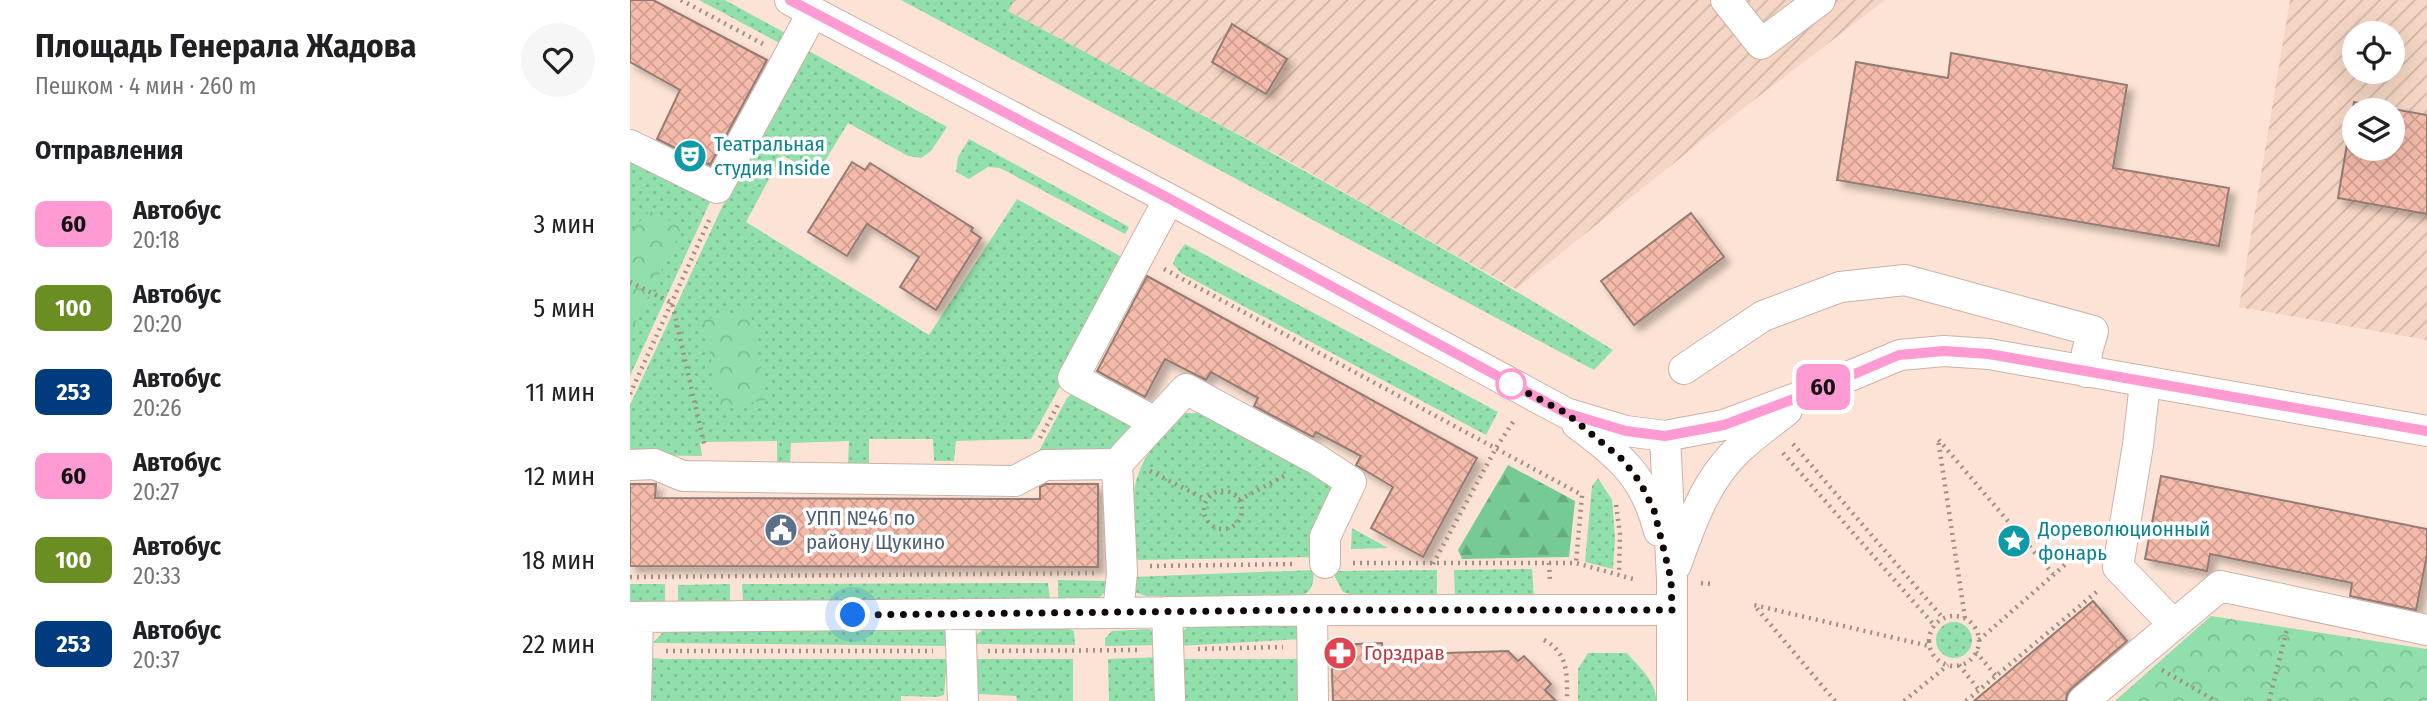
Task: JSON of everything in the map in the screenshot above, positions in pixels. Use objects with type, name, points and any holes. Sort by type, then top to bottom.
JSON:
[{"type":"street","points":[[1727,0],[1761,44],[1820,0]]},
{"type":"street","points":[[630,145],[716,188],[789,58],[802,6],[1170,199],[1566,413],[1623,460],[1640,482],[1654,510],[1671,579]]},
{"type":"street","points":[[1155,422],[1073,378],[1170,199]]},
{"type":"street","points":[[1684,369],[1763,316],[1840,287],[1905,280],[2093,331],[2087,352],[2086,372]]},
{"type":"street","points":[[1566,413],[1626,431],[1665,436],[1724,425],[1899,355],[1944,351],[1989,354],[2427,431]]},
{"type":"street","points":[[2145,383],[2120,569],[2174,625]]},
{"type":"street","points":[[1118,614],[1122,573],[1120,461],[1186,389],[1316,459],[1351,482],[1325,537],[1325,563]]},
{"type":"street","points":[[1671,579],[1692,519],[1714,479],[1739,449],[1807,394]]},
{"type":"street","points":[[1665,436],[1672,610],[1672,701]]},
{"type":"street","points":[[630,465],[654,464],[683,476],[1015,481],[1045,465],[1120,461]]},
{"type":"street","points":[[2083,701],[2220,586],[2427,629]]},
{"type":"street","points":[[636,701],[637,654],[634,617],[1312,610],[1672,610]]},
{"type":"street","points":[[1312,610],[1313,701]]},
{"type":"street","points":[[1167,612],[1170,701]]},
{"type":"street","points":[[960,614],[962,701]]},
{"type":"path","points":[[681,0],[789,58]]},
{"type":"path","points":[[630,394],[717,204],[716,188]]},
{"type":"path","points":[[1139,255],[1582,495],[1576,563]]},
{"type":"path","points":[[630,282],[672,303]]},
{"type":"path","points":[[672,303],[711,477]]},
{"type":"path","points":[[1015,481],[1073,378]]},
{"type":"path","points":[[1433,564],[1496,448],[1515,419]]},
{"type":"path","points":[[1965,618],[1938,439],[2053,575]]},
{"type":"path","points":[[1793,443],[1943,618]]},
{"type":"path","points":[[1783,453],[1934,625]]},
{"type":"path","points":[[1239,500],[1316,459]]},
{"type":"path","points":[[1120,461],[1205,499]]},
{"type":"path","points":[[1220,490],[1236,494],[1243,508],[1240,523],[1226,530],[1211,527],[1203,513],[1205,499],[1220,490]]},
{"type":"path","points":[[1615,496],[1620,534],[1619,575]]},
{"type":"path","points":[[1966,701],[2120,569],[2083,549],[1979,640]]},
{"type":"path","points":[[630,577],[1122,573],[1132,567],[1325,563],[1576,563],[1632,579],[1671,579],[1712,584]]},
{"type":"path","points":[[2269,701],[2294,601]]},
{"type":"path","points":[[1835,701],[1754,605],[1929,646]]},
{"type":"path","points":[[1943,618],[1965,618],[1975,627],[1979,640],[1976,652],[1969,661],[1959,665],[1948,665],[1936,659],[1929,646],[1929,635],[1934,625],[1943,618]]},
{"type":"path","points":[[1541,638],[1554,645],[1567,668],[1567,701]]},
{"type":"path","points":[[637,654],[663,651],[1168,650],[1311,647]]},
{"type":"path","points":[[1976,652],[1996,676]]},
{"type":"path","points":[[2137,656],[2216,701]]},
{"type":"path","points":[[1904,701],[1948,665]]},
{"type":"path","points":[[1959,665],[1979,691]]},
{"type":"shaded area","points":[[1014,0],[1885,0],[1733,116],[1516,289],[1289,161],[1008,11]]},
{"type":"shaded area","points":[[2290,0],[2427,0],[2427,340],[2239,307]]},
{"type":"green space","points":[[699,0],[725,0],[787,34],[783,45]]},
{"type":"green space","points":[[901,0],[1014,0],[1008,11],[1389,218],[1613,350],[1594,370]]},
{"type":"green space","points":[[807,50],[947,127],[931,151],[921,158],[908,156],[848,123],[817,174],[782,155],[746,222],[929,335],[1017,199],[1129,261],[1031,439],[956,441],[954,461],[934,461],[933,439],[869,439],[869,463],[848,463],[849,441],[791,443],[790,465],[777,465],[777,441],[700,442],[702,456],[630,455],[630,405],[722,207]]},
{"type":"green space","points":[[969,139],[1129,227],[1125,234],[1000,168],[988,167],[969,179],[956,172],[958,157]]},
{"type":"green space","points":[[630,159],[711,200],[630,376]]},
{"type":"green space","points":[[650,211],[683,227],[630,333],[630,232]]},
{"type":"green space","points":[[1185,244],[1498,412],[1486,435],[1181,273],[1173,264]]},
{"type":"green space","points":[[750,309],[767,400],[721,408],[703,320]]},
{"type":"green space","points":[[1080,387],[1137,419],[1114,450],[1038,453],[1067,398]]},
{"type":"green space","points":[[1185,413],[1205,413],[1334,484],[1314,557],[1133,560],[1132,514],[1137,479],[1153,447]]},
{"type":"green space","points":[[1508,465],[1575,501],[1569,557],[1462,559],[1458,550]]},
{"type":"green space","points":[[1598,478],[1612,500],[1615,538],[1613,569],[1585,562],[1592,486]]},
{"type":"green space","points":[[1352,528],[1388,548],[1351,549]]},
{"type":"green space","points":[[1532,569],[1534,597],[1455,598],[1454,570]]},
{"type":"green space","points":[[1314,570],[1311,587],[1307,593],[1298,597],[1146,596],[1135,592],[1131,577]]},
{"type":"green space","points":[[1437,570],[1437,598],[1359,597],[1343,592],[1335,577],[1335,571]]},
{"type":"green space","points":[[1058,580],[1107,581],[1106,591],[1099,598],[1058,600]]},
{"type":"green space","points":[[1048,583],[1050,600],[743,603],[742,584]]},
{"type":"green space","points":[[630,584],[665,584],[665,603],[630,602]]},
{"type":"green space","points":[[730,584],[730,603],[678,601],[678,585]]},
{"type":"green space","points":[[2211,616],[2427,649],[2427,701],[2115,701]]},
{"type":"green space","points":[[1303,620],[1303,639],[1177,646],[1180,633],[1191,625]]},
{"type":"green space","points":[[1954,622],[1967,627],[1972,640],[1967,653],[1954,658],[1941,653],[1936,640],[1941,627]]},
{"type":"green space","points":[[676,628],[943,629],[949,632],[953,646],[653,643],[662,633]]},
{"type":"green space","points":[[1066,628],[1074,631],[1075,645],[975,644],[975,636],[982,630]]},
{"type":"green space","points":[[1149,629],[1159,635],[1161,645],[1105,646],[1105,638],[1112,631]]},
{"type":"green space","points":[[1588,653],[1627,653],[1650,681],[1656,701],[1578,701],[1578,669]]},
{"type":"green space","points":[[1161,657],[1163,701],[1109,701],[1108,659]]},
{"type":"green space","points":[[652,658],[947,659],[944,695],[937,697],[901,696],[901,701],[651,701]]},
{"type":"green space","points":[[973,659],[1073,659],[1073,701],[1017,701],[1016,696],[979,694],[973,685]]},
{"type":"green space","points":[[1177,659],[1304,659],[1304,701],[1178,701]]},
{"type":"building","points":[[630,0],[653,0],[767,60],[710,165],[657,139],[680,90],[630,62]]},
{"type":"building","points":[[1232,24],[1287,59],[1266,94],[1212,62]]},
{"type":"building","points":[[1951,53],[2127,85],[2113,168],[2229,188],[2219,246],[1837,180],[1856,62],[1948,78]]},
{"type":"building","points":[[2405,111],[2427,115],[2427,214],[2338,198],[2344,161],[2405,161]]},
{"type":"building","points":[[852,162],[865,170],[870,163],[973,228],[971,231],[981,238],[936,310],[900,287],[919,257],[867,224],[847,256],[808,232]]},
{"type":"building","points":[[1691,213],[1724,257],[1634,325],[1601,281]]},
{"type":"building","points":[[1147,276],[1477,458],[1423,557],[1371,528],[1393,487],[1356,465],[1361,456],[1316,432],[1313,437],[1254,406],[1258,398],[1211,372],[1206,380],[1165,359],[1145,397],[1097,371]]},
{"type":"building","points":[[2161,476],[2427,529],[2427,555],[2416,610],[2350,596],[2352,583],[2210,554],[2207,571],[2145,559]]},
{"type":"building","points":[[630,484],[656,484],[655,498],[1040,499],[1040,487],[1046,484],[1098,484],[1098,567],[630,566]]},
{"type":"building","points":[[2093,601],[2127,641],[2072,688],[2066,701],[1974,701]]},
{"type":"building","points":[[1382,643],[1383,655],[1508,651],[1518,661],[1524,656],[1551,684],[1545,690],[1556,701],[1333,701],[1331,645]]},
{"type":"bus line","name":"60","points":[[790,0],[1170,199],[1566,413],[1626,431],[1665,436],[1724,425],[1899,355],[1944,351],[1989,354],[2427,431]]},
{"type":"place","name":"Театральная студия Inside","points":[[690,156]]},
{"type":"place","name":"УПП №46 по району Щукино","points":[[781,530]]},
{"type":"place","name":"Дореволюционный фонарь","points":[[2014,541]]},
{"type":"place","name":"Горздрав","points":[[1340,653]]},
{"type":"route","points":[[853,615],[1312,610],[1672,610],[1671,579],[1654,510],[1640,482],[1623,460],[1566,413],[1509,383],[1511,384]]}]
